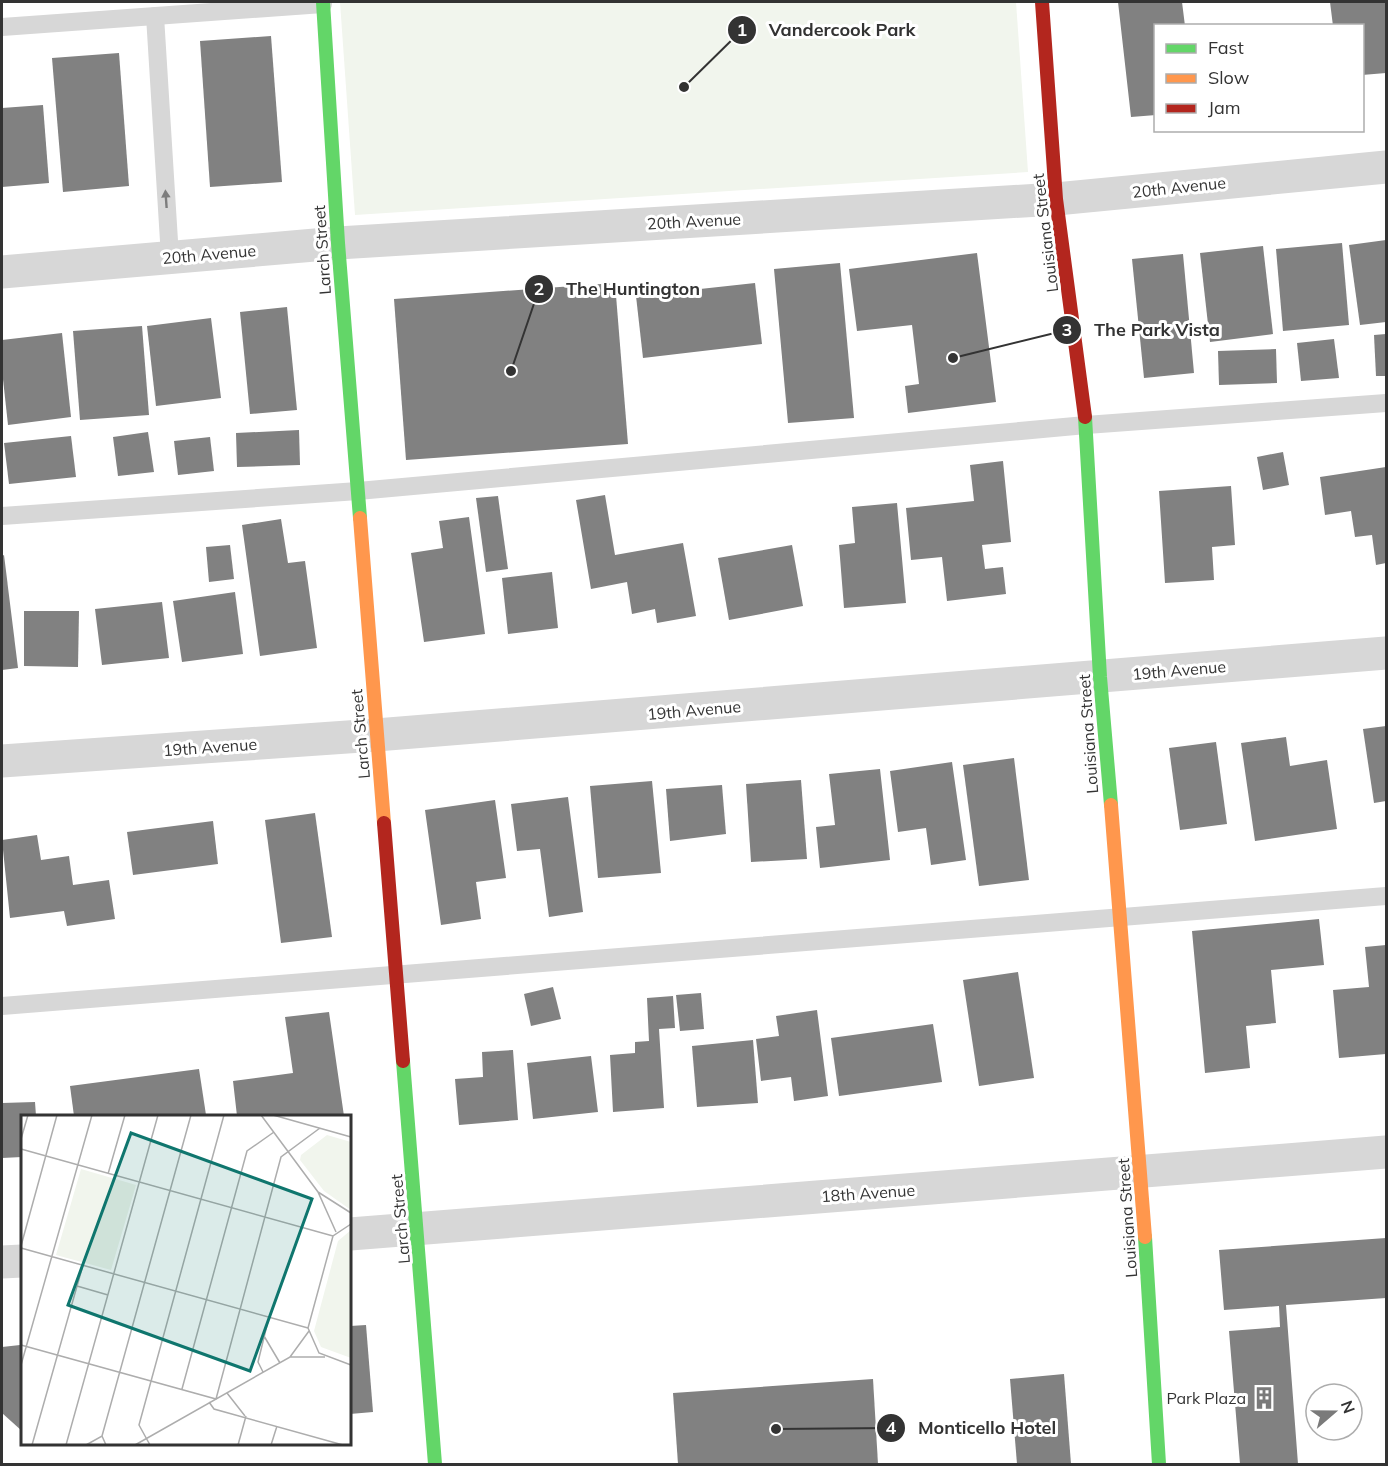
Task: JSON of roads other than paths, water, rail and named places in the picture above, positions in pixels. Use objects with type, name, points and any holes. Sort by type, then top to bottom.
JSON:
[{"type":"street","name":"Louisiana Street","points":[[1042,2],[1056,199],[1086,425],[1100,677],[1141,1172],[1159,1464]]},
{"type":"street","name":"Larch Street","points":[[323,3],[338,243],[435,1464]]},
{"type":"street","name":"20th Avenue","points":[[2,272],[338,243],[1056,199],[1386,167]]},
{"type":"street","name":"19th Avenue","points":[[2,761],[376,735],[1386,653]]},
{"type":"street","name":"18th Avenue","points":[[351,1234],[1386,1152]]},
{"type":"street","points":[[2,1262],[21,1261]]},
{"type":"lane","points":[[2,27],[323,3]]},
{"type":"lane","points":[[155,16],[170,257]]},
{"type":"lane","points":[[2,516],[358,491],[1086,425],[1386,403]]},
{"type":"lane","points":[[2,1006],[1386,896]]},
{"type":"place","name":"Vandercook Park","points":[[684,87]]},
{"type":"place","name":"The Park Vista","points":[[953,358]]},
{"type":"place","name":"The Huntington","points":[[511,371]]},
{"type":"place","name":"Park Plaza","points":[[1264,1398]]},
{"type":"place","name":"Monticello Hotel","points":[[776,1429]]}]
